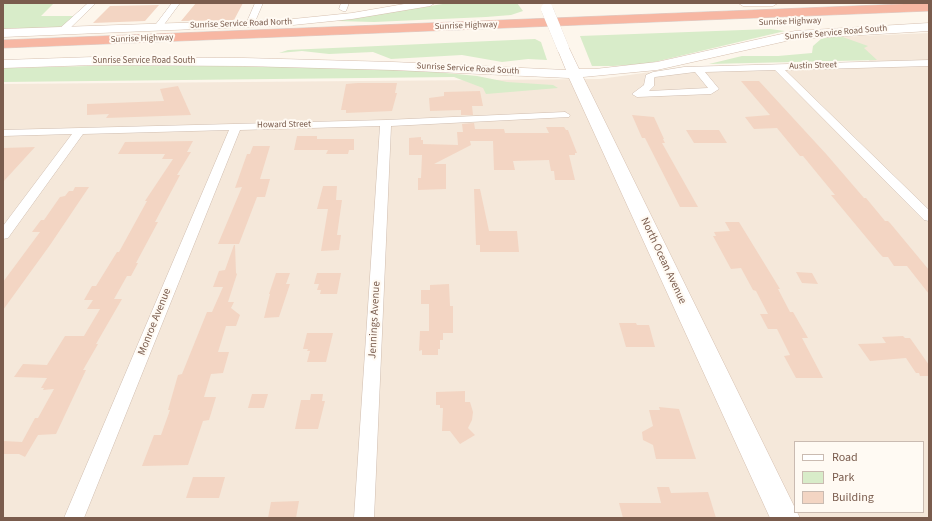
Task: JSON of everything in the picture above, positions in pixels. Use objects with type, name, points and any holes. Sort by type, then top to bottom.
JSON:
[{"type":"highway","points":[[859,10],[929,4]]},
{"type":"highway","name":"Sunrise Highway","points":[[3,43],[929,7]]},
{"type":"highway","name":"Sunrise Highway","points":[[3,52],[929,16]]},
{"type":"highway","points":[[759,23],[929,22]]},
{"type":"highway","points":[[3,56],[97,49]]},
{"type":"main road","name":"Sunrise Service Road North","points":[[3,33],[157,28],[331,19],[430,3]]},
{"type":"main road","points":[[743,3],[773,3]]},
{"type":"main road","name":"North Ocean Avenue","points":[[546,6],[592,114],[785,518]]},
{"type":"main road","name":"Sunrise Service Road South","points":[[3,64],[123,61],[258,62],[574,74],[609,72],[657,66],[795,35],[929,27]]},
{"type":"street","points":[[62,31],[92,3]]},
{"type":"street","points":[[157,28],[176,3]]},
{"type":"street","points":[[250,24],[259,3]]},
{"type":"street","name":"Austin Street","points":[[698,70],[714,89],[711,91],[689,93],[692,96],[690,102],[648,103],[641,101],[637,94],[649,86],[649,77],[684,70],[929,63]]},
{"type":"street","points":[[777,67],[929,217]]},
{"type":"street","name":"Howard Street","points":[[3,133],[386,123],[565,115]]},
{"type":"street","name":"Jennings Avenue","points":[[364,518],[386,123]]},
{"type":"street","name":"Monroe Avenue","points":[[74,518],[236,126]]},
{"type":"street","points":[[3,235],[81,130]]},
{"type":"shaded area","points":[[929,33],[929,518],[3,518],[3,84],[600,79],[687,67],[871,62],[838,37]]},
{"type":"green space","points":[[3,3],[54,3],[41,16],[74,16],[65,25],[57,28],[3,29]]},
{"type":"green space","points":[[449,3],[517,3],[523,11],[511,15],[486,17],[374,22],[336,21]]},
{"type":"green space","points":[[770,29],[785,31],[646,64],[613,66],[592,66],[580,36]]},
{"type":"green space","points":[[837,35],[868,46],[864,48],[877,60],[709,64],[742,56],[778,56],[812,53],[813,46],[821,39]]},
{"type":"green space","points":[[535,39],[541,42],[547,60],[528,59],[502,62],[462,55],[391,59],[373,52],[329,54],[302,51],[279,53],[288,50]]},
{"type":"green space","points":[[133,65],[394,68],[477,76],[507,82],[553,85],[558,88],[486,94],[483,88],[454,77],[3,82],[3,68]]},
{"type":"building","points":[[196,3],[243,3],[234,20],[181,21]]},
{"type":"building","points":[[159,5],[145,21],[93,23],[110,6]]},
{"type":"building","points":[[741,81],[759,81],[864,198],[866,198],[885,221],[890,223],[929,270],[929,294],[907,266],[894,266],[888,257],[883,257],[880,254],[831,195],[835,195],[803,156],[800,156],[777,128],[754,129],[745,117],[770,115]]},
{"type":"building","points":[[397,83],[395,93],[397,93],[392,111],[346,113],[346,110],[341,110],[346,84]]},
{"type":"building","points":[[178,86],[191,115],[106,118],[109,114],[87,115],[87,104],[164,101],[160,89]]},
{"type":"building","points":[[480,91],[483,106],[472,106],[473,115],[461,115],[461,110],[430,111],[429,98],[444,96],[444,92]]},
{"type":"building","points":[[632,115],[654,117],[664,139],[665,143],[662,143],[698,207],[680,207],[645,138],[642,138]]},
{"type":"building","points":[[474,123],[475,129],[504,129],[505,133],[549,133],[546,127],[564,127],[568,130],[577,153],[575,153],[575,155],[569,155],[575,180],[555,180],[554,171],[551,171],[549,160],[513,161],[515,170],[494,170],[493,141],[470,141],[471,145],[434,164],[446,164],[446,189],[418,190],[418,178],[421,178],[422,155],[409,155],[409,138],[421,137],[423,144],[458,145],[457,132],[463,132],[462,124]]},
{"type":"building","points":[[686,130],[719,130],[727,143],[694,143]]},
{"type":"building","points":[[297,136],[317,136],[317,139],[354,139],[354,150],[349,150],[348,154],[326,154],[328,150],[294,150]]},
{"type":"building","points":[[193,141],[187,152],[191,152],[177,175],[180,175],[155,222],[158,222],[136,263],[138,263],[131,276],[127,276],[114,299],[122,299],[83,370],[86,370],[56,434],[38,435],[25,457],[19,454],[3,454],[3,441],[22,442],[35,418],[38,418],[54,389],[43,390],[44,388],[41,388],[47,378],[14,377],[23,364],[47,365],[65,336],[84,336],[100,309],[87,309],[93,300],[84,300],[92,286],[96,286],[117,252],[119,252],[147,201],[145,201],[173,159],[162,159],[165,154],[118,154],[125,142]]},
{"type":"building","points":[[253,146],[270,146],[260,179],[270,179],[265,197],[257,197],[239,244],[218,244],[242,187],[235,188],[247,154],[250,154]]},
{"type":"building","points":[[35,147],[3,182],[3,148]]},
{"type":"building","points":[[323,186],[337,186],[336,200],[342,200],[337,235],[341,235],[339,250],[321,251],[328,209],[317,209]]},
{"type":"building","points":[[75,187],[89,187],[50,245],[3,310],[3,282],[40,232],[32,232],[41,220],[44,220],[60,197],[65,196],[69,191],[73,191]]},
{"type":"building","points":[[474,189],[480,189],[489,231],[517,231],[519,252],[480,252],[480,245],[476,245]]},
{"type":"building","points":[[725,222],[739,222],[780,289],[778,289],[790,312],[793,312],[808,338],[802,338],[823,378],[796,378],[784,356],[790,355],[777,329],[768,329],[760,314],[768,314],[756,291],[753,290],[741,268],[731,269],[713,236],[716,236],[714,232],[730,231]]},
{"type":"building","points":[[234,245],[237,274],[228,302],[234,302],[231,308],[240,315],[236,326],[226,326],[218,352],[229,352],[223,373],[211,374],[204,397],[216,397],[209,420],[203,421],[188,465],[142,466],[154,435],[161,435],[170,410],[168,410],[178,375],[182,374],[207,312],[212,312],[223,287],[213,287],[219,271],[225,270]]},
{"type":"building","points":[[796,272],[812,273],[818,284],[802,283]]},
{"type":"building","points":[[276,273],[290,273],[286,284],[290,284],[279,317],[264,318],[269,294]]},
{"type":"building","points":[[317,273],[341,273],[337,294],[320,294],[321,290],[317,290],[319,284],[314,284]]},
{"type":"building","points":[[449,284],[450,306],[453,306],[453,333],[443,333],[443,340],[440,340],[438,355],[422,355],[422,350],[419,351],[420,331],[429,331],[429,304],[421,304],[421,290],[430,290],[430,285]]},
{"type":"building","points":[[619,323],[649,325],[655,347],[626,347]]},
{"type":"building","points":[[307,333],[333,333],[326,362],[307,362],[310,351],[307,351],[308,349],[303,349]]},
{"type":"building","points":[[903,336],[905,338],[910,338],[929,365],[929,376],[920,376],[919,373],[916,373],[906,358],[870,361],[858,344],[886,343],[882,337]]},
{"type":"building","points":[[465,391],[465,402],[470,402],[473,412],[472,420],[468,428],[475,435],[460,444],[450,431],[442,431],[443,408],[440,408],[440,405],[436,405],[436,392]]},
{"type":"building","points":[[252,394],[268,394],[264,408],[248,408]]},
{"type":"building","points":[[311,394],[323,394],[322,401],[325,401],[318,429],[295,429],[301,400],[310,400]]},
{"type":"building","points":[[659,407],[679,409],[696,459],[656,459],[653,445],[643,440],[642,432],[653,426],[649,410],[660,410]]},
{"type":"building","points":[[193,477],[225,477],[219,498],[186,498]]},
{"type":"building","points":[[657,487],[669,487],[671,493],[708,492],[716,518],[623,518],[619,503],[661,503]]},
{"type":"building","points":[[299,501],[296,518],[268,518],[271,502]]}]
